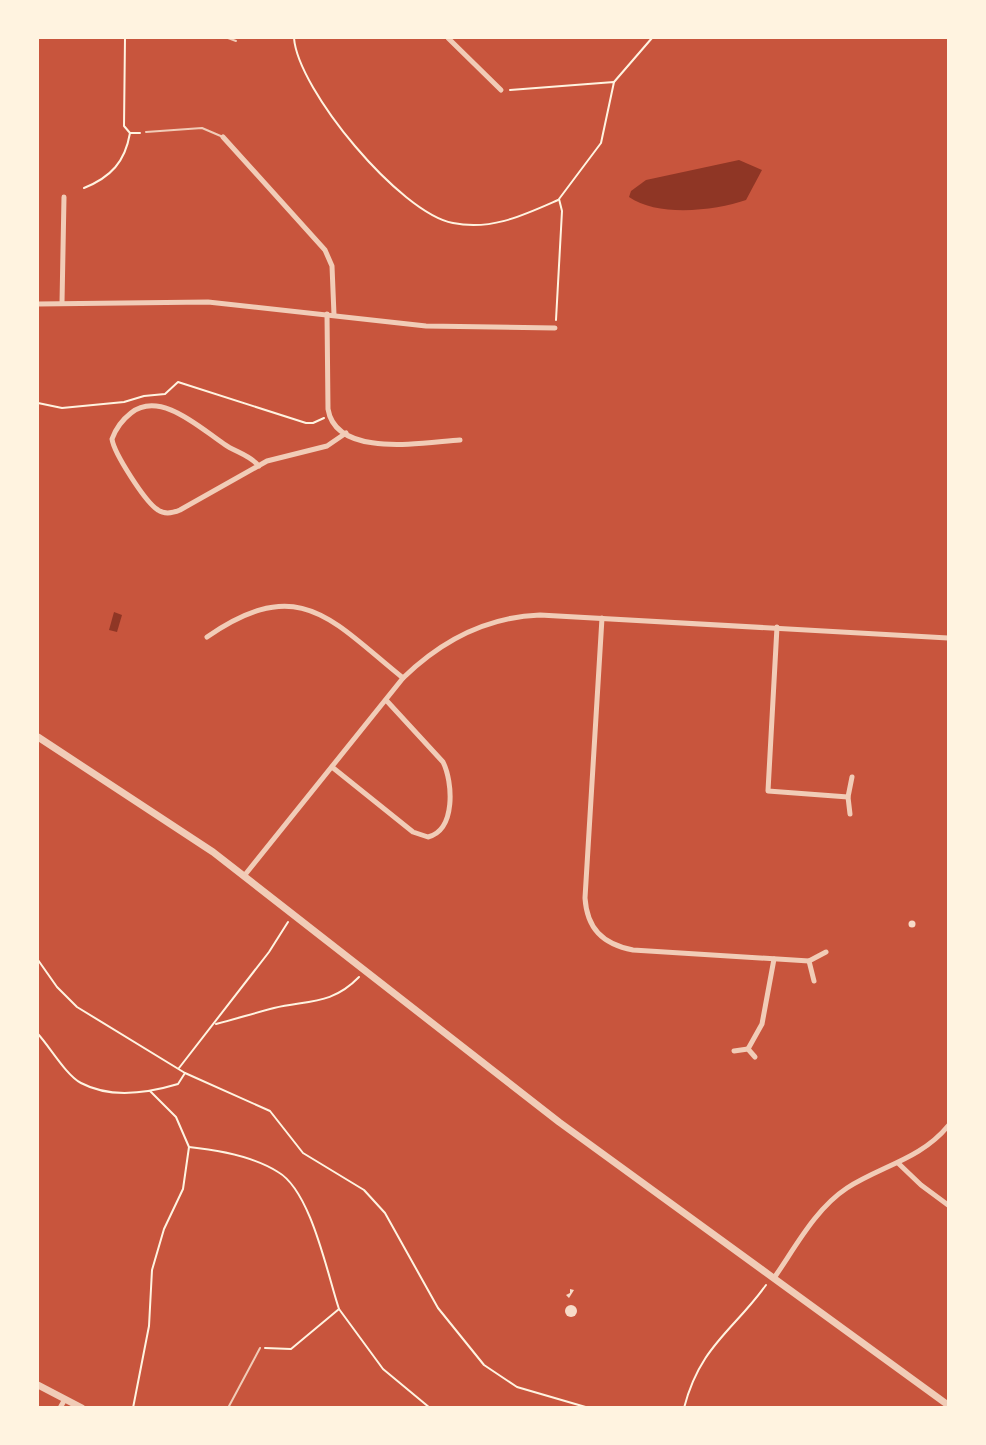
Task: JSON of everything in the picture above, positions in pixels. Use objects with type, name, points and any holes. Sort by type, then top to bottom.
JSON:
[{"type":"street","points":[[448,38],[501,90]]},
{"type":"street","points":[[223,137],[325,250],[332,266],[334,315]]},
{"type":"street","points":[[62,303],[64,197]]},
{"type":"street","points":[[38,304],[208,302],[426,326],[555,328]]},
{"type":"street","points":[[327,314],[329,415],[346,434],[359,440],[379,444],[460,440]]},
{"type":"street","points":[[259,465],[254,460],[226,446],[203,427],[153,404],[140,407],[124,419],[112,439],[116,453],[154,507],[166,513],[180,510],[259,465],[276,458],[327,446],[346,434]]},
{"type":"street","points":[[207,637],[238,618],[256,612],[287,606],[308,608],[337,624],[404,678]]},
{"type":"street","points":[[244,876],[404,678],[453,639],[497,620],[540,615],[948,638]]},
{"type":"street","points":[[602,618],[585,898],[590,923],[603,939],[613,945],[633,950],[809,961],[826,952]]},
{"type":"street","points":[[777,627],[768,791],[848,796]]},
{"type":"street","points":[[332,767],[413,832],[428,837],[441,830],[448,815],[448,772],[428,745],[386,700]]},
{"type":"street","points":[[38,737],[85,770],[176,827],[244,876],[559,1122],[948,1405]]},
{"type":"street","points":[[850,814],[848,796],[852,777]]},
{"type":"street","points":[[748,1049],[762,1024],[774,959]]},
{"type":"street","points":[[809,961],[814,981]]},
{"type":"street","points":[[734,1051],[748,1049]]},
{"type":"street","points":[[748,1049],[755,1057]]},
{"type":"street","points":[[773,1277],[819,1214],[837,1195],[928,1147],[948,1126]]},
{"type":"street","points":[[898,1163],[921,1185],[948,1205]]},
{"type":"street","points":[[38,1385],[82,1407]]},
{"type":"street","points":[[60,1407],[65,1399]]},
{"type":"lane","points":[[228,38],[236,41]]},
{"type":"lane","points":[[146,132],[202,128],[223,137]]},
{"type":"lane","points":[[228,1407],[260,1348]]},
{"type":"path","points":[[125,38],[124,126],[130,133]]},
{"type":"path","points":[[294,38],[312,88],[380,175],[412,203],[451,223],[482,226],[520,216],[559,199],[601,143],[614,82],[652,38]]},
{"type":"path","points":[[501,90],[614,82]]},
{"type":"path","points":[[130,133],[146,132]]},
{"type":"path","points":[[84,188],[101,182],[118,168],[130,133]]},
{"type":"path","points":[[555,328],[562,221],[559,199]]},
{"type":"path","points":[[38,403],[62,408],[124,402],[167,392],[180,382],[306,423],[313,423],[329,415]]},
{"type":"path","points":[[178,1068],[269,952],[292,914]]},
{"type":"path","points":[[38,960],[57,987],[77,1006],[185,1073],[270,1111],[303,1153],[364,1190],[385,1213],[412,1258],[418,1277],[438,1308],[484,1365],[517,1387],[589,1407]]},
{"type":"path","points":[[214,1024],[276,1008],[320,1002],[348,988],[365,970]]},
{"type":"path","points":[[38,1034],[80,1083],[105,1091],[137,1094],[178,1084],[185,1073]]},
{"type":"path","points":[[133,1407],[149,1326],[152,1270],[164,1229],[183,1189],[189,1147],[176,1117],[150,1091]]},
{"type":"path","points":[[189,1147],[234,1154],[280,1172],[308,1208],[339,1309],[382,1369],[430,1407]]},
{"type":"path","points":[[684,1407],[705,1356],[773,1277]]},
{"type":"path","points":[[260,1348],[291,1349],[339,1309]]},
{"type":"shaded area","points":[[739,160],[762,170],[746,200],[719,207],[670,210],[641,203],[629,197],[631,191],[646,180]]},
{"type":"shaded area","points":[[114,612],[122,615],[117,632],[109,630]]},
{"type":"building","points":[[912,921],[915,924],[912,927],[909,924]]},
{"type":"building","points":[[570,1289],[574,1290],[569,1298],[566,1295],[570,1293]]},
{"type":"building","points":[[573,1305],[577,1311],[573,1317],[569,1317],[565,1309]]}]
